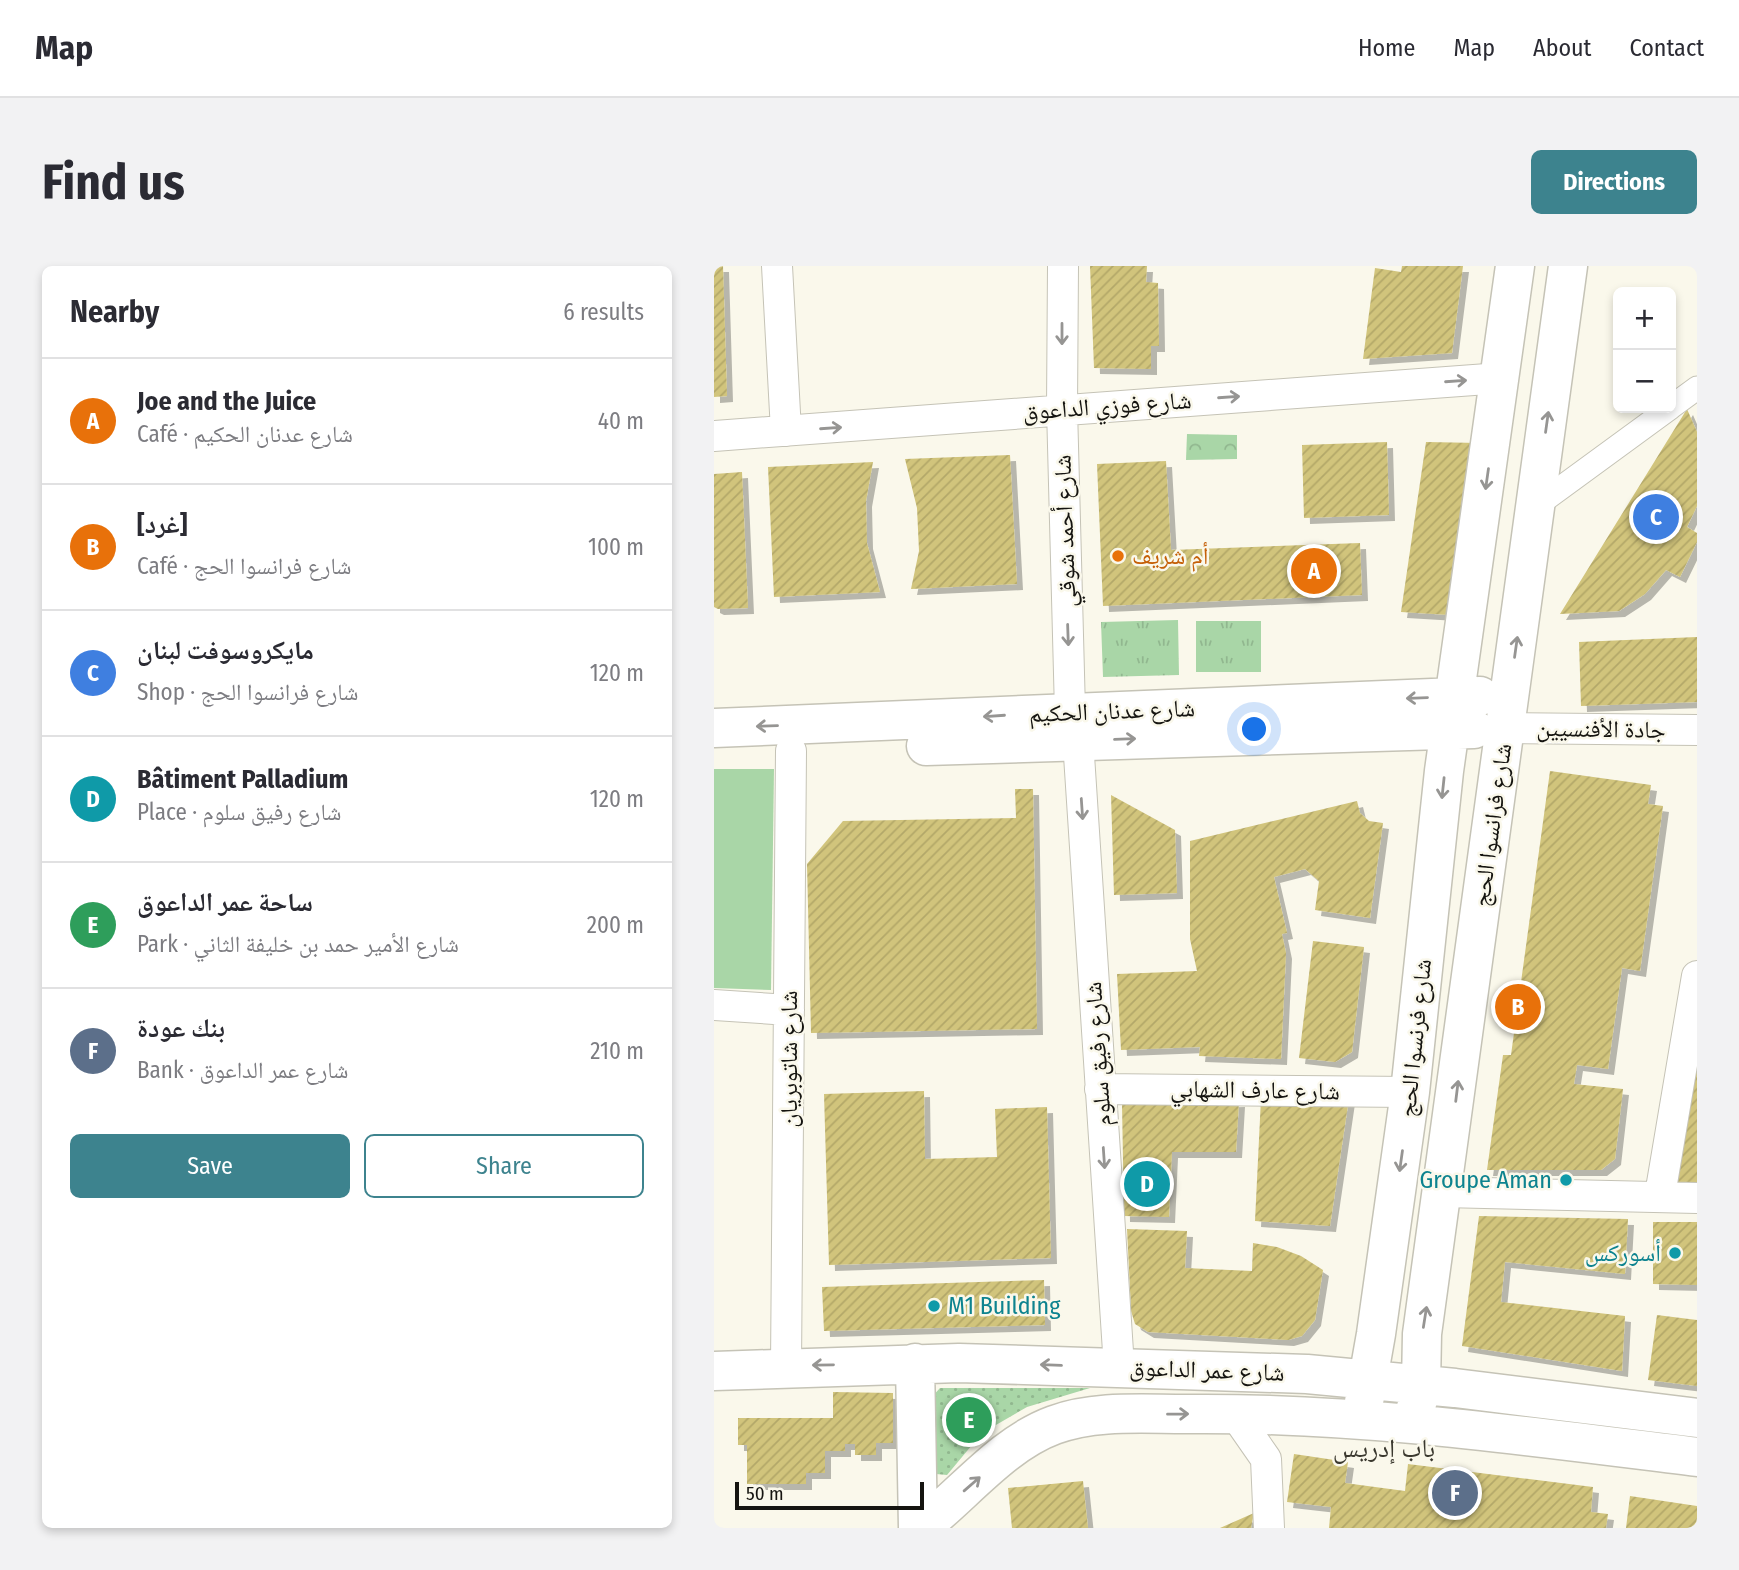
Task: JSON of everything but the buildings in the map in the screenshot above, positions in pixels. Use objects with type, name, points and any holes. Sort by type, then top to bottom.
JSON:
[{"type":"street","points":[[777,266],[786,431]]},
{"type":"street","name":"شارع أحمد شوقي","points":[[1063,266],[1062,408],[1074,726]]},
{"type":"street","points":[[1454,713],[1515,266]]},
{"type":"street","name":"شارع فرانسوا الحج","points":[[1413,1423],[1421,1385],[1422,1334],[1568,266]]},
{"type":"street","name":"شارع فوزي الداعوق","points":[[714,436],[1500,377]]},
{"type":"street","points":[[1676,403],[1697,388]]},
{"type":"street","points":[[1536,506],[1662,413]]},
{"type":"street","name":"شارع عدنان الحكيم","points":[[714,728],[1074,726],[1507,712]]},
{"type":"street","name":"جادة الأفنسيين","points":[[1507,712],[1697,730]]},
{"type":"street","name":"شارع فرنسوا الحج","points":[[1361,1419],[1410,1092],[1454,713]]},
{"type":"street","name":"شارع عدنان الحكيم","points":[[714,754],[791,751],[1074,726]]},
{"type":"street","name":"شارع رفيق سلوم","points":[[1074,726],[1119,1367]]},
{"type":"street","name":"شارع شاتوبريان","points":[[786,1366],[791,751]]},
{"type":"street","points":[[1660,1195],[1697,976]]},
{"type":"street","points":[[714,1006],[789,1010]]},
{"type":"street","name":"شارع عارف الشهابي","points":[[1100,1088],[1410,1092]]},
{"type":"street","points":[[1443,1192],[1660,1195],[1697,1198]]},
{"type":"street","points":[[915,1363],[932,1524]]},
{"type":"street","name":"شارع عمر الداعوق","points":[[714,1371],[786,1366],[915,1363],[1119,1367],[1369,1378],[1697,1418]]},
{"type":"street","points":[[932,1524],[1011,1450],[1053,1425],[1094,1415],[1234,1413],[1361,1419],[1697,1457]]},
{"type":"street","points":[[1234,1413],[1266,1459],[1269,1528]]},
{"type":"green space","points":[[1187,434],[1237,435],[1237,459],[1186,460]]},
{"type":"green space","points":[[1178,620],[1179,675],[1103,677],[1101,622]]},
{"type":"green space","points":[[1196,621],[1261,621],[1261,672],[1196,672]]},
{"type":"green space","points":[[714,769],[774,769],[771,990],[714,988]]},
{"type":"green space","points":[[940,1388],[1090,1388],[1027,1407],[982,1433],[947,1475],[936,1474],[931,1398]]},
{"type":"place","name":"مايكروسوفت لبنان","points":[[1656,517]]},
{"type":"place","name":"أم شريف","points":[[1118,556]]},
{"type":"place","name":"Joe and the Juice","points":[[1314,571]]},
{"type":"place","name":"[غرد]","points":[[1518,1007]]},
{"type":"place","name":"Groupe Aman","points":[[1566,1180]]},
{"type":"place","name":"Bâtiment Palladium","points":[[1147,1184]]},
{"type":"place","name":"أسوركس","points":[[1675,1253]]},
{"type":"place","name":"M1 Building","points":[[934,1306]]},
{"type":"place","name":"ساحة عمر الداعوق","points":[[969,1420]]},
{"type":"place","name":"بنك عودة","points":[[1455,1493]]},
{"type":"district","name":"باب إدريس","points":[[1384,1448]]}]
